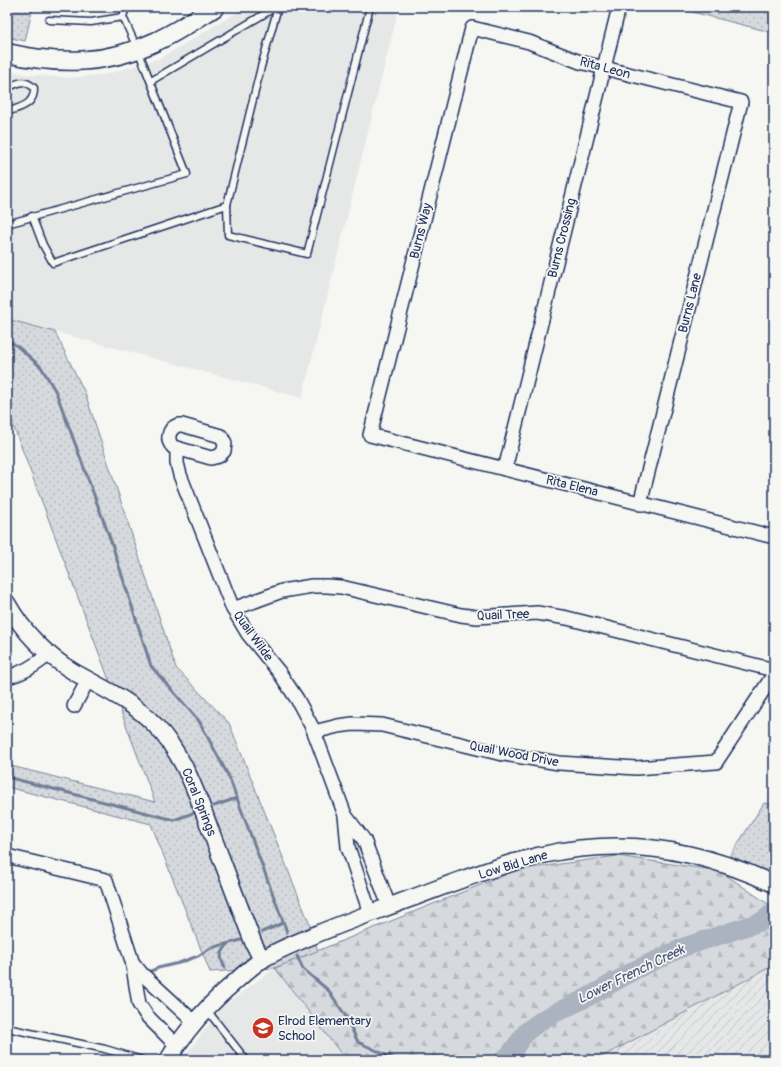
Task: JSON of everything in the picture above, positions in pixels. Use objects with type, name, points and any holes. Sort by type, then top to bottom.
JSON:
[{"type":"main road","points":[[7,52],[56,62],[77,62],[105,58],[138,50],[172,33],[215,7]]},
{"type":"street","name":"Burns Crossing","points":[[505,469],[619,7]]},
{"type":"street","name":"Rita Leon","points":[[472,28],[529,42],[580,62],[741,102]]},
{"type":"street","name":"Burns Way","points":[[370,435],[472,28]]},
{"type":"street","name":"Burns Lane","points":[[640,504],[741,102]]},
{"type":"street","name":"Rita Elena","points":[[370,435],[774,537]]},
{"type":"street","name":"Quail Wilde","points":[[177,449],[180,475],[233,609],[248,634],[283,677],[314,732],[345,815],[348,846],[370,913]]},
{"type":"street","name":"Quail Tree","points":[[233,609],[282,591],[312,586],[341,587],[461,615],[477,617],[537,613],[567,618],[774,670]]},
{"type":"street","name":"Coral Springs","points":[[7,603],[24,628],[49,654],[73,671],[124,699],[140,711],[168,739],[182,763],[199,801],[253,942],[262,960]]},
{"type":"street","points":[[7,677],[35,666],[49,654]]},
{"type":"street","name":"Quail Wood Drive","points":[[314,732],[353,724],[382,725],[498,753],[559,763],[636,768],[716,762],[774,674]]},
{"type":"street","points":[[74,706],[88,680]]},
{"type":"street","name":"Quail Wilde","points":[[345,815],[364,840],[389,906]]},
{"type":"street","name":"Low Bid Lane","points":[[168,1060],[194,1022],[206,1008],[262,960],[313,935],[370,913],[527,858],[563,851],[600,847],[636,847],[680,852],[708,858],[743,870],[774,884]]},
{"type":"street","points":[[7,856],[106,880],[132,961],[139,1004],[147,1016],[177,1046]]},
{"type":"street","points":[[132,961],[142,974],[194,1022]]},
{"type":"lane","points":[[7,224],[187,174],[151,81],[123,17],[126,7]]},
{"type":"lane","points":[[151,81],[277,7]]},
{"type":"lane","points":[[277,7],[227,205],[228,235],[307,254],[370,7]]},
{"type":"lane","points":[[49,20],[90,22],[123,17]]},
{"type":"lane","points":[[7,88],[21,82],[29,83],[34,88],[32,100],[27,104],[7,112]]},
{"type":"lane","points":[[32,216],[43,245],[53,263],[227,205]]},
{"type":"lane","points":[[206,1008],[246,1060]]},
{"type":"lane","points":[[7,1028],[105,1049],[142,1060]]},
{"type":"shaded area","points":[[246,7],[399,7],[302,398],[7,319],[7,70],[24,74],[70,78],[107,74],[161,58]]},
{"type":"shaded area","points":[[774,965],[774,1060],[596,1060]]},
{"type":"shaded area","name":"Elrod Elementary School","points":[[275,968],[346,1060],[182,1060],[221,1008]]},
{"type":"green space","points":[[7,7],[33,7],[25,41],[7,37]]},
{"type":"green space","points":[[673,7],[774,7],[774,33]]},
{"type":"green space","points":[[7,319],[55,332],[85,393],[176,668],[229,723],[308,920],[318,951],[275,968],[210,972],[151,824],[7,787],[7,765],[155,802],[7,409]]},
{"type":"green space","points":[[764,803],[774,805],[774,874],[730,856]]},
{"type":"green space","points":[[617,856],[720,871],[774,908],[774,965],[596,1060],[346,1060],[275,968],[517,870]]},
{"type":"waterway","points":[[7,340],[17,346],[41,367],[56,392],[111,541],[151,666],[199,721],[229,777],[287,932]]},
{"type":"waterway","points":[[7,777],[174,820],[193,813]]},
{"type":"waterway","points":[[214,806],[237,798]]},
{"type":"waterway","name":"Lower French Creek","points":[[503,1060],[509,1055],[527,1031],[545,1018],[588,997],[637,969],[684,947],[763,921],[774,911]]},
{"type":"waterway","points":[[262,932],[283,923]]},
{"type":"waterway","points":[[151,971],[198,956],[211,948],[241,940]]},
{"type":"waterway","points":[[225,968],[221,955],[228,944]]},
{"type":"waterway","points":[[297,956],[303,969],[329,991],[345,1015],[358,1042],[397,1060]]},
{"type":"place","name":"Elrod Elementary School","points":[[263,1028]]}]
